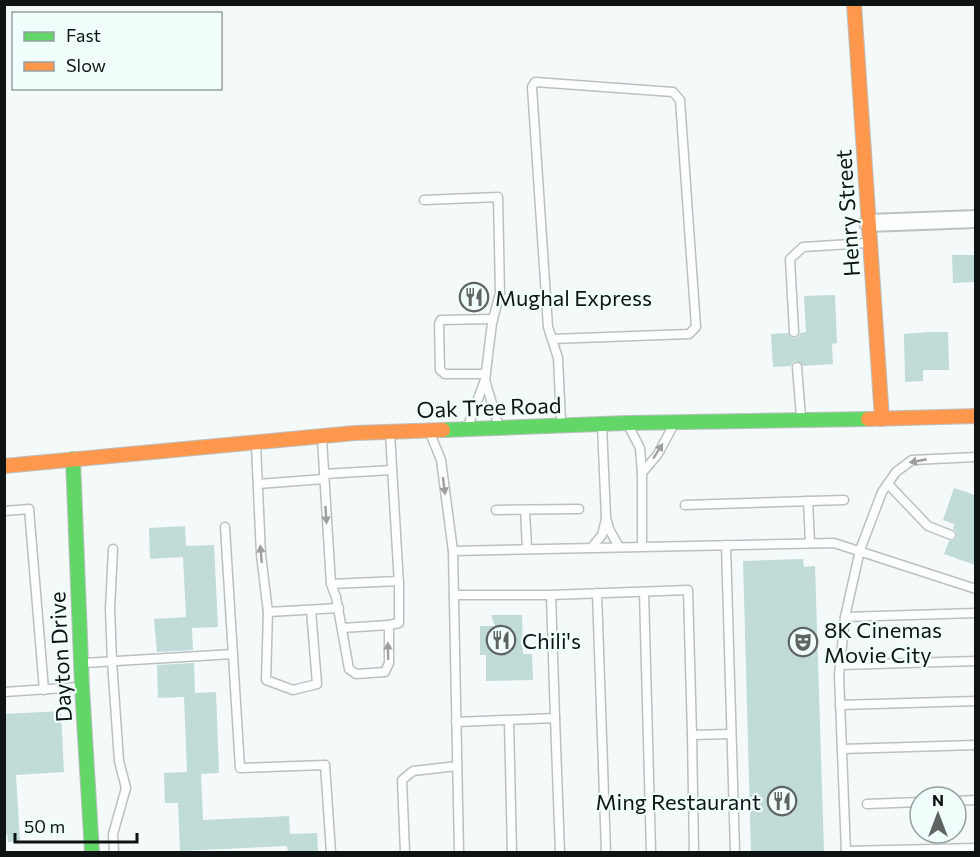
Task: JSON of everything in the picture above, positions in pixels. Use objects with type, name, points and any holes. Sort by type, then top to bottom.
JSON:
[{"type":"main road","name":"Henry Street","points":[[854,4],[882,419]]},
{"type":"main road","name":"Oak Tree Road","points":[[4,466],[321,436],[390,432],[627,423],[975,416]]},
{"type":"main road","name":"Dayton Drive","points":[[72,459],[92,852]]},
{"type":"street","points":[[868,223],[975,219]]},
{"type":"lane","points":[[552,339],[689,334],[696,327],[680,100],[673,92],[535,82],[532,87],[548,327],[558,358],[562,426]]},
{"type":"lane","points":[[424,200],[498,197],[500,293],[493,319],[485,377],[467,429]]},
{"type":"lane","points":[[794,332],[790,259],[803,247],[870,243]]},
{"type":"lane","points":[[485,377],[445,374],[440,370],[439,324],[441,320],[493,319]]},
{"type":"lane","points":[[797,367],[801,421]]},
{"type":"lane","points":[[485,377],[499,428]]},
{"type":"lane","points":[[627,423],[640,448],[642,546]]},
{"type":"lane","points":[[642,473],[658,454],[675,423]]},
{"type":"lane","points":[[602,424],[606,518],[619,547]]},
{"type":"lane","points":[[429,430],[441,460],[453,551],[459,852]]},
{"type":"lane","points":[[342,628],[399,623],[399,581],[390,432]]},
{"type":"lane","points":[[321,436],[331,584],[339,608],[349,669],[356,674],[385,672],[388,663],[389,625]]},
{"type":"lane","points":[[256,442],[261,555],[268,612],[266,680],[293,690],[317,684],[311,610]]},
{"type":"lane","points":[[975,457],[912,460],[896,472],[882,492],[860,550],[845,617],[840,665],[846,851],[975,848]]},
{"type":"lane","points":[[258,484],[392,470]]},
{"type":"lane","points":[[888,484],[928,526],[951,535]]},
{"type":"lane","points":[[685,505],[844,500]]},
{"type":"lane","points":[[808,501],[810,543]]},
{"type":"lane","points":[[4,512],[29,509],[44,690]]},
{"type":"lane","points":[[496,510],[579,509]]},
{"type":"lane","points":[[525,510],[527,549]]},
{"type":"lane","points":[[592,547],[602,535],[606,518]]},
{"type":"lane","points":[[225,527],[240,768],[325,765],[331,852]]},
{"type":"lane","points":[[453,551],[834,543],[975,589]]},
{"type":"lane","points":[[726,545],[735,852]]},
{"type":"lane","points":[[113,549],[110,609],[112,661],[119,761],[126,788],[113,834],[114,852]]},
{"type":"lane","points":[[331,584],[399,581]]},
{"type":"lane","points":[[454,595],[551,595],[688,590],[694,852]]},
{"type":"lane","points":[[644,592],[651,852]]},
{"type":"lane","points":[[597,593],[606,852]]},
{"type":"lane","points":[[551,595],[560,852]]},
{"type":"lane","points":[[268,612],[339,608]]},
{"type":"lane","points":[[845,617],[975,613]]},
{"type":"lane","points":[[81,663],[233,654]]},
{"type":"lane","points":[[840,665],[975,661]]},
{"type":"lane","points":[[4,692],[82,687]]},
{"type":"lane","points":[[840,705],[975,701]]},
{"type":"lane","points":[[456,722],[555,718]]},
{"type":"lane","points":[[509,721],[512,852]]},
{"type":"lane","points":[[692,735],[731,734]]},
{"type":"lane","points":[[842,749],[975,746]]},
{"type":"lane","points":[[405,852],[402,780],[413,771],[457,766]]},
{"type":"lane","points":[[867,804],[908,802]]},
{"type":"building","points":[[952,255],[975,255],[975,282],[953,283]]},
{"type":"building","points":[[835,295],[837,343],[832,344],[833,364],[803,366],[797,361],[791,366],[773,367],[771,334],[788,333],[794,338],[798,337],[800,333],[806,332],[804,296]]},
{"type":"building","points":[[948,332],[949,370],[923,370],[923,381],[905,382],[904,334]]},
{"type":"building","points":[[954,488],[975,495],[975,565],[944,554],[949,541],[957,537],[953,529],[954,524],[943,520]]},
{"type":"building","points":[[185,526],[186,546],[214,545],[218,627],[192,628],[193,650],[157,652],[154,619],[186,617],[183,557],[150,559],[149,528]]},
{"type":"building","points":[[803,559],[804,567],[815,566],[824,852],[751,852],[743,561]]},
{"type":"building","name":"Chili's","points":[[491,615],[522,615],[523,654],[532,654],[533,680],[486,681],[486,655],[480,655],[480,626],[495,626]]},
{"type":"building","points":[[194,663],[195,693],[216,692],[219,773],[201,774],[203,820],[289,816],[290,834],[317,833],[318,852],[288,852],[287,846],[180,851],[178,803],[165,803],[164,773],[187,772],[184,697],[158,698],[157,665]]},
{"type":"building","points":[[61,711],[64,772],[16,775],[20,841],[8,842],[7,834],[4,834],[4,714]]},
{"type":"traffic: fast","points":[[443,430],[627,423],[868,419]]},
{"type":"traffic: fast","points":[[73,459],[82,687],[92,852]]},
{"type":"traffic: slow","points":[[854,4],[882,419]]},
{"type":"traffic: slow","points":[[868,419],[976,416]]},
{"type":"traffic: slow","points":[[4,466],[355,433],[443,430]]},
{"type":"place","name":"Mughal Express","points":[[474,297]]},
{"type":"place","name":"Chili's","points":[[501,640]]},
{"type":"place","name":"8K Cinemas Movie City","points":[[803,642]]},
{"type":"place","name":"Ming Restaurant","points":[[782,801]]}]
